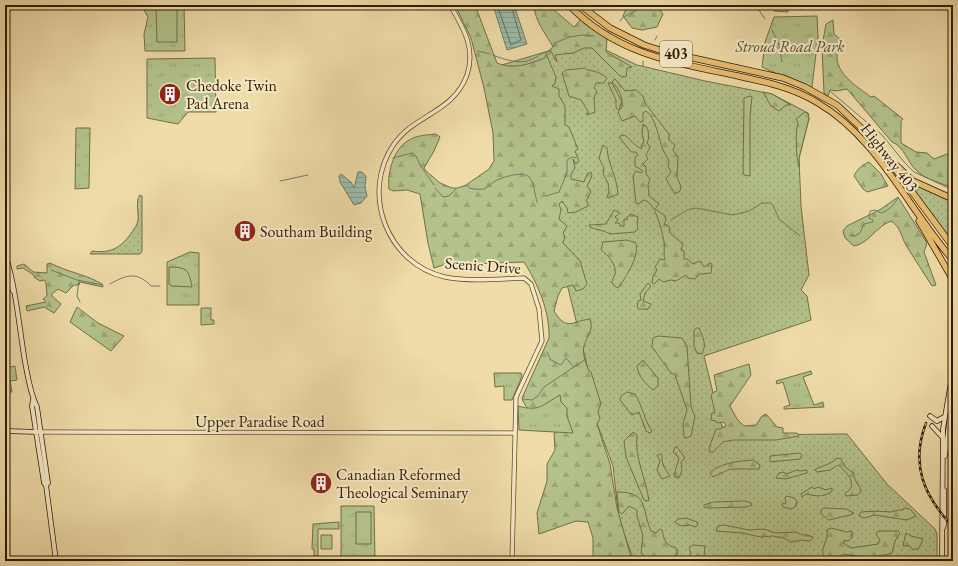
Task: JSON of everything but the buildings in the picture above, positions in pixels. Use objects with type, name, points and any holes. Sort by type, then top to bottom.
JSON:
[{"type":"highway","name":"Highway 403","points":[[569,5],[596,29],[633,50],[671,62],[782,87],[819,103],[846,123],[869,147],[953,260]]},
{"type":"highway","name":"Highway 403","points":[[580,5],[610,28],[644,45],[794,82],[837,106],[873,139],[953,247]]},
{"type":"highway","points":[[873,139],[879,143],[910,179],[953,199]]},
{"type":"highway","points":[[915,210],[916,216],[953,280]]},
{"type":"main road","points":[[5,253],[14,286],[14,294]]},
{"type":"main road","points":[[5,267],[14,294],[33,398],[32,406],[48,479],[46,485]]},
{"type":"main road","points":[[946,429],[944,417],[953,370]]},
{"type":"main road","points":[[942,561],[945,439],[953,391]]},
{"type":"main road","points":[[950,413],[953,424]]},
{"type":"main road","points":[[930,416],[937,421],[944,417]]},
{"type":"main road","points":[[932,426],[945,439]]},
{"type":"main road","points":[[946,429],[953,429]]},
{"type":"main road","name":"Upper Paradise Road","points":[[5,431],[38,432]]},
{"type":"main road","points":[[38,432],[56,561]]},
{"type":"main road","points":[[945,439],[953,433]]},
{"type":"main road","points":[[41,461],[48,479]]},
{"type":"street","name":"Scenic Drive","points":[[450,5],[468,38],[470,53],[468,74],[460,91],[447,105],[412,126],[394,144],[386,160],[380,178],[380,210],[386,228],[397,246],[412,262],[427,270],[451,278],[524,278],[531,284],[539,309],[542,341],[517,393],[514,433],[512,561]]},
{"type":"street","name":"Upper Paradise Road","points":[[38,432],[514,433]]},
{"type":"green space","points":[[141,5],[184,5],[185,51],[145,51],[144,34],[148,17]]},
{"type":"green space","points":[[156,5],[177,5],[177,42],[157,42]]},
{"type":"green space","points":[[455,5],[475,5],[497,63],[515,66],[545,58],[546,53],[553,47],[538,22],[534,5],[548,5],[574,27],[581,19],[607,39],[606,52],[632,67],[627,68],[626,77],[620,76],[592,48],[584,48],[573,53],[555,55],[557,61],[551,51],[547,56],[556,77],[555,84],[552,86],[559,89],[559,96],[565,106],[565,125],[569,127],[578,149],[575,151],[579,161],[576,164],[573,159],[575,168],[571,174],[571,179],[584,182],[587,174],[591,172],[592,176],[587,186],[591,192],[586,201],[588,206],[576,212],[568,213],[567,208],[562,201],[559,204],[561,210],[559,219],[567,226],[563,233],[565,236],[563,243],[580,261],[587,284],[583,289],[576,291],[573,285],[562,288],[554,311],[563,321],[570,324],[590,319],[591,330],[584,346],[584,356],[589,371],[591,372],[601,404],[598,411],[600,419],[597,424],[610,464],[617,508],[632,561],[593,561],[593,538],[588,522],[576,521],[539,534],[537,513],[547,481],[547,464],[555,450],[554,433],[556,433],[563,426],[545,419],[528,409],[522,398],[549,338],[549,328],[542,298],[524,262],[443,265],[434,268],[428,243],[420,194],[407,190],[393,191],[389,189],[389,175],[396,154],[405,143],[411,139],[423,135],[436,134],[440,137],[424,168],[440,183],[452,188],[458,188],[466,185],[489,169],[494,161],[493,133],[484,88],[471,38]]},
{"type":"green space","points":[[628,5],[657,6],[663,14],[657,27],[642,30],[632,28],[623,16]]},
{"type":"green space","points":[[772,5],[788,5],[788,12],[774,11]]},
{"type":"green space","name":"Stroud Road Park","points":[[817,16],[818,37],[812,87],[800,84],[762,67],[765,42],[774,17]]},
{"type":"green space","points":[[833,20],[834,34],[841,40],[837,54],[840,69],[844,75],[860,89],[871,97],[874,96],[903,119],[901,121],[901,143],[916,152],[927,153],[934,159],[947,154],[953,155],[953,188],[919,173],[913,167],[900,147],[892,142],[847,89],[836,91],[830,90],[828,96],[824,93],[822,46],[826,24]]},
{"type":"green space","points":[[585,40],[637,65],[705,81],[772,94],[808,113],[809,119],[799,158],[801,206],[809,275],[801,290],[807,296],[811,320],[704,356],[720,421],[724,430],[729,435],[847,434],[887,484],[935,529],[937,534],[937,561],[634,561],[619,520],[613,466],[592,410],[588,369],[568,288],[495,67]]},
{"type":"green space","points":[[215,58],[216,112],[188,112],[178,124],[147,118],[147,59]]},
{"type":"green space","points":[[585,68],[607,78],[604,83],[596,83],[594,88],[597,91],[594,98],[595,112],[587,115],[588,111],[581,100],[569,96],[562,73],[566,70]]},
{"type":"green space","points":[[615,79],[625,91],[636,90],[643,96],[645,103],[669,134],[669,140],[675,145],[673,150],[678,157],[677,177],[681,187],[680,191],[675,194],[666,179],[671,172],[668,166],[669,161],[663,150],[653,119],[646,111],[643,113],[643,121],[640,122],[635,116],[622,121],[618,112],[622,107],[621,96],[619,90],[612,82]]},
{"type":"green space","points":[[608,83],[612,83],[622,102],[619,110],[616,108],[616,100]]},
{"type":"green space","points":[[763,92],[772,94],[791,105],[786,105],[779,111],[771,106]]},
{"type":"green space","points":[[750,96],[752,97],[750,116],[750,176],[744,175],[743,171],[744,98]]},
{"type":"green space","points":[[805,112],[808,113],[809,118],[799,158],[799,167],[796,145],[798,123],[796,119]]},
{"type":"green space","points":[[643,124],[648,130],[649,135],[647,143],[650,147],[646,155],[648,159],[643,164],[646,167],[646,174],[650,179],[648,185],[649,196],[659,204],[655,209],[665,216],[666,221],[664,224],[669,226],[670,233],[683,244],[681,250],[684,251],[684,259],[687,259],[693,264],[700,261],[704,267],[710,263],[712,264],[711,273],[700,274],[695,279],[688,278],[686,275],[676,281],[671,280],[663,282],[659,279],[654,284],[652,283],[653,276],[657,270],[655,267],[660,259],[665,260],[663,237],[660,224],[651,205],[647,201],[643,200],[639,204],[636,203],[633,176],[636,171],[641,173],[643,171],[635,166],[635,157],[638,155],[636,152],[631,152],[620,138],[620,136],[624,135],[642,149],[641,146],[644,141],[642,134]]},
{"type":"green space","points":[[76,128],[90,128],[89,188],[75,189]]},
{"type":"green space","points":[[603,145],[607,148],[618,194],[609,198],[607,197],[609,191],[608,183],[603,174],[604,168],[599,158]]},
{"type":"green space","points":[[869,162],[881,174],[888,186],[867,192],[863,189],[854,176],[864,164]]},
{"type":"green space","points":[[908,181],[953,201],[953,242]]},
{"type":"green space","points":[[140,195],[142,196],[142,251],[140,254],[90,254],[92,251],[99,252],[110,250],[124,242],[138,222],[138,200]]},
{"type":"green space","points":[[898,197],[927,243],[924,252],[936,285],[932,286],[907,247],[899,229],[891,221],[886,223],[859,245],[854,246],[845,238],[843,231],[847,226],[881,209]]},
{"type":"green space","points":[[614,210],[620,213],[615,217],[618,220],[615,223],[619,223],[622,226],[624,226],[624,219],[627,220],[627,217],[631,214],[638,217],[638,228],[635,232],[610,234],[590,227],[589,225],[606,224]]},
{"type":"green space","points":[[627,240],[636,243],[636,254],[629,271],[620,286],[617,288],[612,283],[615,274],[615,267],[609,257],[601,250],[603,242]]},
{"type":"green space","points":[[190,252],[199,253],[199,305],[167,305],[167,262]]},
{"type":"green space","points":[[50,263],[96,281],[102,284],[103,287],[80,282],[79,285],[74,285],[66,293],[58,289],[51,295],[61,304],[54,313],[44,307],[27,311],[26,306],[46,302],[43,299],[47,296],[46,283],[44,280],[40,281],[23,268],[17,269],[17,266],[24,264],[33,272],[47,273],[47,264]]},
{"type":"green space","points":[[169,267],[180,268],[186,271],[190,277],[192,287],[172,286],[169,284]]},
{"type":"green space","points":[[648,283],[651,286],[645,293],[643,301],[651,304],[648,309],[639,309],[637,307],[638,301],[641,300],[640,294]]},
{"type":"green space","points":[[77,307],[98,323],[124,336],[111,351],[70,322]]},
{"type":"green space","points":[[201,308],[211,308],[211,320],[214,320],[214,324],[201,325]]},
{"type":"green space","points":[[699,328],[704,341],[702,354],[697,353],[694,346],[694,330]]},
{"type":"green space","points":[[658,336],[682,338],[687,346],[691,407],[695,416],[691,436],[687,438],[684,437],[683,424],[687,410],[675,375],[671,373],[652,347],[653,338]]},
{"type":"green space","points":[[643,360],[658,378],[658,386],[653,390],[643,380],[638,370],[637,366]]},
{"type":"green space","points":[[749,364],[751,375],[730,406],[737,419],[744,426],[756,425],[762,416],[766,414],[777,427],[783,428],[783,433],[797,433],[799,436],[776,440],[733,440],[723,442],[713,452],[710,452],[709,448],[716,429],[726,426],[724,422],[717,423],[716,421],[711,420],[712,413],[715,413],[711,395],[717,391],[714,375]]},
{"type":"green space","points":[[15,366],[17,380],[10,381],[12,392],[10,392],[9,389],[5,390],[5,368]]},
{"type":"green space","points":[[811,371],[812,374],[803,377],[814,405],[823,402],[824,407],[784,409],[784,407],[790,405],[783,382],[777,384],[776,381]]},
{"type":"green space","points":[[494,373],[521,373],[522,376],[512,400],[504,400],[504,386],[495,387]]},
{"type":"green space","points":[[627,392],[635,394],[647,423],[652,431],[650,433],[646,431],[639,412],[632,415],[620,400],[621,396]]},
{"type":"green space","points":[[560,395],[561,402],[567,408],[567,416],[573,433],[519,430],[518,406],[525,408],[536,408]]},
{"type":"green space","points":[[633,432],[637,435],[637,452],[649,501],[644,500],[626,457],[624,441]]},
{"type":"green space","points":[[675,447],[677,447],[685,458],[681,462],[682,470],[679,478],[675,477],[674,475],[679,458],[673,452]]},
{"type":"green space","points":[[800,453],[802,455],[800,459],[770,462],[770,456]]},
{"type":"green space","points":[[660,454],[662,456],[664,467],[670,476],[662,479],[657,470],[660,461],[657,455]]},
{"type":"green space","points":[[837,458],[841,459],[846,468],[854,473],[854,478],[861,491],[858,495],[846,496],[845,493],[851,487],[850,479],[845,471],[838,465],[830,470],[817,472],[815,470]]},
{"type":"green space","points":[[753,460],[760,465],[759,469],[730,469],[713,477],[710,473],[724,465]]},
{"type":"green space","points":[[797,470],[807,470],[807,473],[785,479],[776,478],[779,473],[784,472],[786,474]]},
{"type":"green space","points":[[812,487],[814,489],[818,487],[826,490],[832,488],[832,491],[823,496],[806,494],[802,497],[801,494]]},
{"type":"green space","points":[[617,492],[627,493],[639,498],[651,531],[656,533],[660,529],[662,530],[663,537],[666,542],[676,548],[678,554],[667,561],[647,561],[647,558],[641,553],[643,536],[637,516],[637,510],[629,506],[622,514],[619,512]]},
{"type":"green space","points":[[787,496],[794,498],[797,501],[796,506],[792,509],[783,507],[782,504],[786,503],[785,497]]},
{"type":"green space","points":[[745,501],[751,503],[752,505],[746,507],[704,507],[704,505],[713,502]]},
{"type":"green space","points":[[341,506],[374,506],[375,561],[341,561]]},
{"type":"green space","points":[[824,508],[846,509],[854,513],[829,520],[821,514],[821,510]]},
{"type":"green space","points":[[904,508],[910,509],[916,516],[907,520],[875,515],[864,518],[859,516],[861,512],[892,512],[903,510]]},
{"type":"green space","points":[[356,512],[371,512],[371,544],[356,544]]},
{"type":"green space","points":[[686,518],[697,522],[698,525],[695,527],[690,525],[681,526],[675,522],[678,519]]},
{"type":"green space","points":[[339,522],[339,529],[318,529],[318,556],[314,556],[314,549],[312,549],[313,524]]},
{"type":"green space","points":[[724,525],[749,530],[764,529],[775,533],[796,532],[813,537],[810,541],[802,540],[791,542],[784,538],[773,536],[761,537],[742,533],[716,531],[718,526]]},
{"type":"green space","points":[[831,528],[846,532],[852,531],[852,538],[848,541],[844,540],[843,543],[851,548],[878,544],[880,540],[876,534],[878,531],[898,531],[900,533],[895,541],[892,553],[880,556],[856,556],[844,554],[831,558],[823,555],[823,549],[827,537],[827,530]]},
{"type":"green space","points":[[906,533],[923,539],[919,548],[913,550],[910,546],[903,546]]},
{"type":"green space","points":[[321,535],[332,535],[332,549],[321,549]]},
{"type":"green space","points":[[693,545],[705,546],[704,556],[696,561],[684,561],[691,554],[689,548]]},
{"type":"green space","points":[[124,558],[124,561],[60,560]]},
{"type":"water","points":[[493,5],[514,5],[527,44],[507,50]]},
{"type":"water","points":[[358,172],[362,172],[366,176],[365,187],[367,196],[361,203],[354,205],[340,182],[339,176],[341,174],[351,182],[354,188]]},
{"type":"waterway","points":[[716,5],[755,8],[759,10],[765,19]]},
{"type":"waterway","points":[[620,21],[622,18],[637,10]]},
{"type":"waterway","points":[[772,30],[778,42],[782,62]]},
{"type":"waterway","points":[[493,55],[502,59],[524,62],[529,61],[542,53],[550,51],[555,43],[569,37],[583,35],[594,36]]},
{"type":"waterway","points":[[655,40],[657,36]]},
{"type":"waterway","points":[[478,51],[490,54]]},
{"type":"waterway","points":[[643,61],[643,66]]},
{"type":"waterway","points":[[831,92],[882,135],[914,172],[953,190]]},
{"type":"waterway","points":[[393,158],[412,153],[416,156],[420,165],[434,185]]},
{"type":"waterway","points":[[546,196],[559,192],[567,173],[567,160],[572,157],[576,158]]},
{"type":"waterway","points":[[469,188],[484,189],[500,179],[519,174],[524,175],[531,180],[537,202]]},
{"type":"waterway","points":[[280,181],[308,175]]},
{"type":"waterway","points":[[435,188],[443,197],[449,196],[456,189]]},
{"type":"waterway","points":[[851,235],[855,236],[860,233],[864,224],[873,222],[873,220],[869,218],[870,211],[875,210],[881,213],[884,212],[891,207],[898,198]]},
{"type":"waterway","points":[[671,220],[687,210],[696,208],[733,215],[749,211],[762,203],[770,203],[773,205],[779,219],[800,236]]},
{"type":"waterway","points":[[51,270],[77,280],[103,285]]},
{"type":"waterway","points":[[110,284],[121,278],[136,276],[146,281],[151,286],[160,286]]},
{"type":"waterway","points":[[79,280],[77,296],[80,302]]},
{"type":"waterway","points":[[547,352],[551,360],[561,365],[566,358],[574,367],[586,359]]},
{"type":"waterway","points":[[523,399],[532,400],[538,396],[544,387],[574,367]]},
{"type":"railway","points":[[926,423],[921,438],[919,453],[923,479],[927,492],[934,504],[953,527]]},
{"type":"place","name":"Chedoke Twin Pad Arena","points":[[170,94]]},
{"type":"place","name":"Southam Building","points":[[245,231]]},
{"type":"place","name":"Canadian Reformed Theological Seminary","points":[[321,483]]}]
